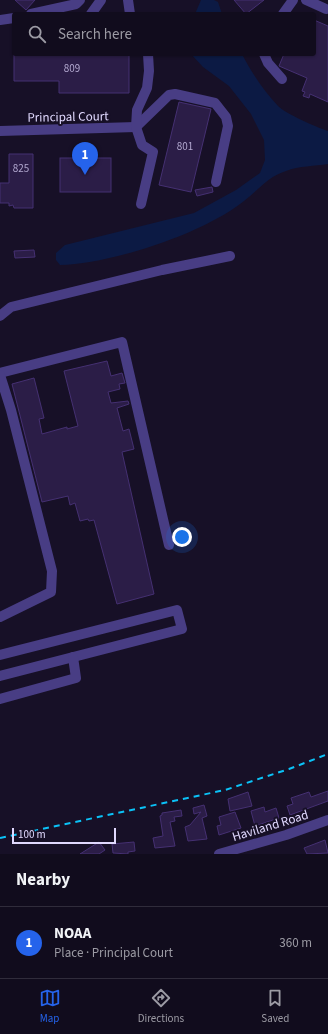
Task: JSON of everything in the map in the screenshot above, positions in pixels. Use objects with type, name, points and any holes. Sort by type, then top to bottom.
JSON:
[{"type":"street","points":[[36,12],[56,4],[76,4],[80,0]]},
{"type":"street","points":[[92,12],[101,0]]},
{"type":"street","points":[[128,0],[130,12]]},
{"type":"street","points":[[284,12],[293,0]]},
{"type":"street","points":[[306,0],[326,9]]},
{"type":"street","points":[[0,20],[12,18]]},
{"type":"street","points":[[141,204],[152,152],[142,145],[136,127],[137,110],[147,88],[149,71],[148,56]]},
{"type":"street","points":[[265,56],[268,64],[282,80]]},
{"type":"street","points":[[136,127],[169,95],[175,94],[215,103],[226,117],[228,126],[216,182]]},
{"type":"street","name":"Principal Court","points":[[0,132],[136,127]]},
{"type":"street","points":[[0,316],[11,307],[162,270],[230,256]]},
{"type":"street","points":[[0,617],[50,592],[52,571],[11,410],[0,374],[122,342],[169,545]]},
{"type":"street","points":[[0,655],[177,610],[182,629],[0,676]]},
{"type":"street","points":[[0,699],[76,678],[73,657]]},
{"type":"street","name":"Haviland Road","points":[[219,854],[280,837],[328,820]]},
{"type":"water","points":[[201,0],[214,0],[218,2],[221,12],[196,12]]},
{"type":"water","points":[[193,56],[243,56],[258,81],[278,106],[294,116],[328,131],[328,164],[296,168],[280,173],[223,215],[200,227],[161,243],[119,256],[78,264],[60,265],[56,260],[56,253],[65,245],[194,213],[236,190],[260,173],[265,160],[264,140],[251,114],[229,86],[203,67]]},
{"type":"building","points":[[15,0],[35,0],[26,10]]},
{"type":"building","points":[[234,0],[264,0],[249,12],[244,12]]},
{"type":"building","points":[[316,21],[328,26],[328,102],[310,94],[309,98],[303,96],[305,92],[302,91],[307,78],[279,66],[283,56],[316,56]]},
{"type":"building","points":[[14,56],[129,56],[129,93],[59,93],[59,81],[14,81]]},
{"type":"building","points":[[179,102],[211,109],[191,192],[159,185]]},
{"type":"building","points":[[9,154],[33,154],[33,208],[14,208],[13,205],[9,206],[9,203],[0,203],[0,183],[9,183]]},
{"type":"building","points":[[60,158],[111,158],[111,192],[60,192]]},
{"type":"building","points":[[212,187],[213,192],[197,196],[195,190]]},
{"type":"building","points":[[34,250],[35,257],[15,258],[14,251]]},
{"type":"building","points":[[107,361],[111,376],[122,373],[125,383],[119,384],[120,389],[108,392],[111,403],[128,401],[129,404],[117,408],[123,431],[129,429],[134,449],[122,452],[154,594],[117,604],[94,520],[89,521],[88,519],[80,521],[75,503],[70,505],[68,496],[42,502],[12,384],[34,378],[44,418],[39,419],[42,434],[67,427],[67,429],[78,426],[64,371]]},
{"type":"building","points":[[328,791],[328,801],[290,815],[287,806],[293,804],[291,798],[309,792],[311,797]]},
{"type":"building","points":[[248,792],[252,806],[230,811],[228,799]]},
{"type":"building","points":[[204,805],[207,816],[202,818],[207,839],[188,841],[185,827],[190,825],[201,812],[194,814],[193,808]]},
{"type":"building","points":[[264,807],[265,812],[276,808],[279,818],[255,826],[251,811]]},
{"type":"building","points":[[181,810],[182,816],[174,817],[175,821],[170,822],[175,846],[155,848],[153,838],[163,836],[160,816],[162,813]]},
{"type":"building","points":[[235,812],[241,828],[219,835],[217,826],[221,825],[219,817]]},
{"type":"building","points":[[325,840],[328,853],[307,854],[304,848]]},
{"type":"building","points":[[99,842],[105,850],[99,854],[80,854]]},
{"type":"building","points":[[134,842],[135,851],[128,852],[128,854],[113,853],[112,844]]},
{"type":"railway","points":[[0,838],[225,790],[289,769],[328,754]]},
{"type":"place","name":"NOAA","points":[[85,175]]}]
